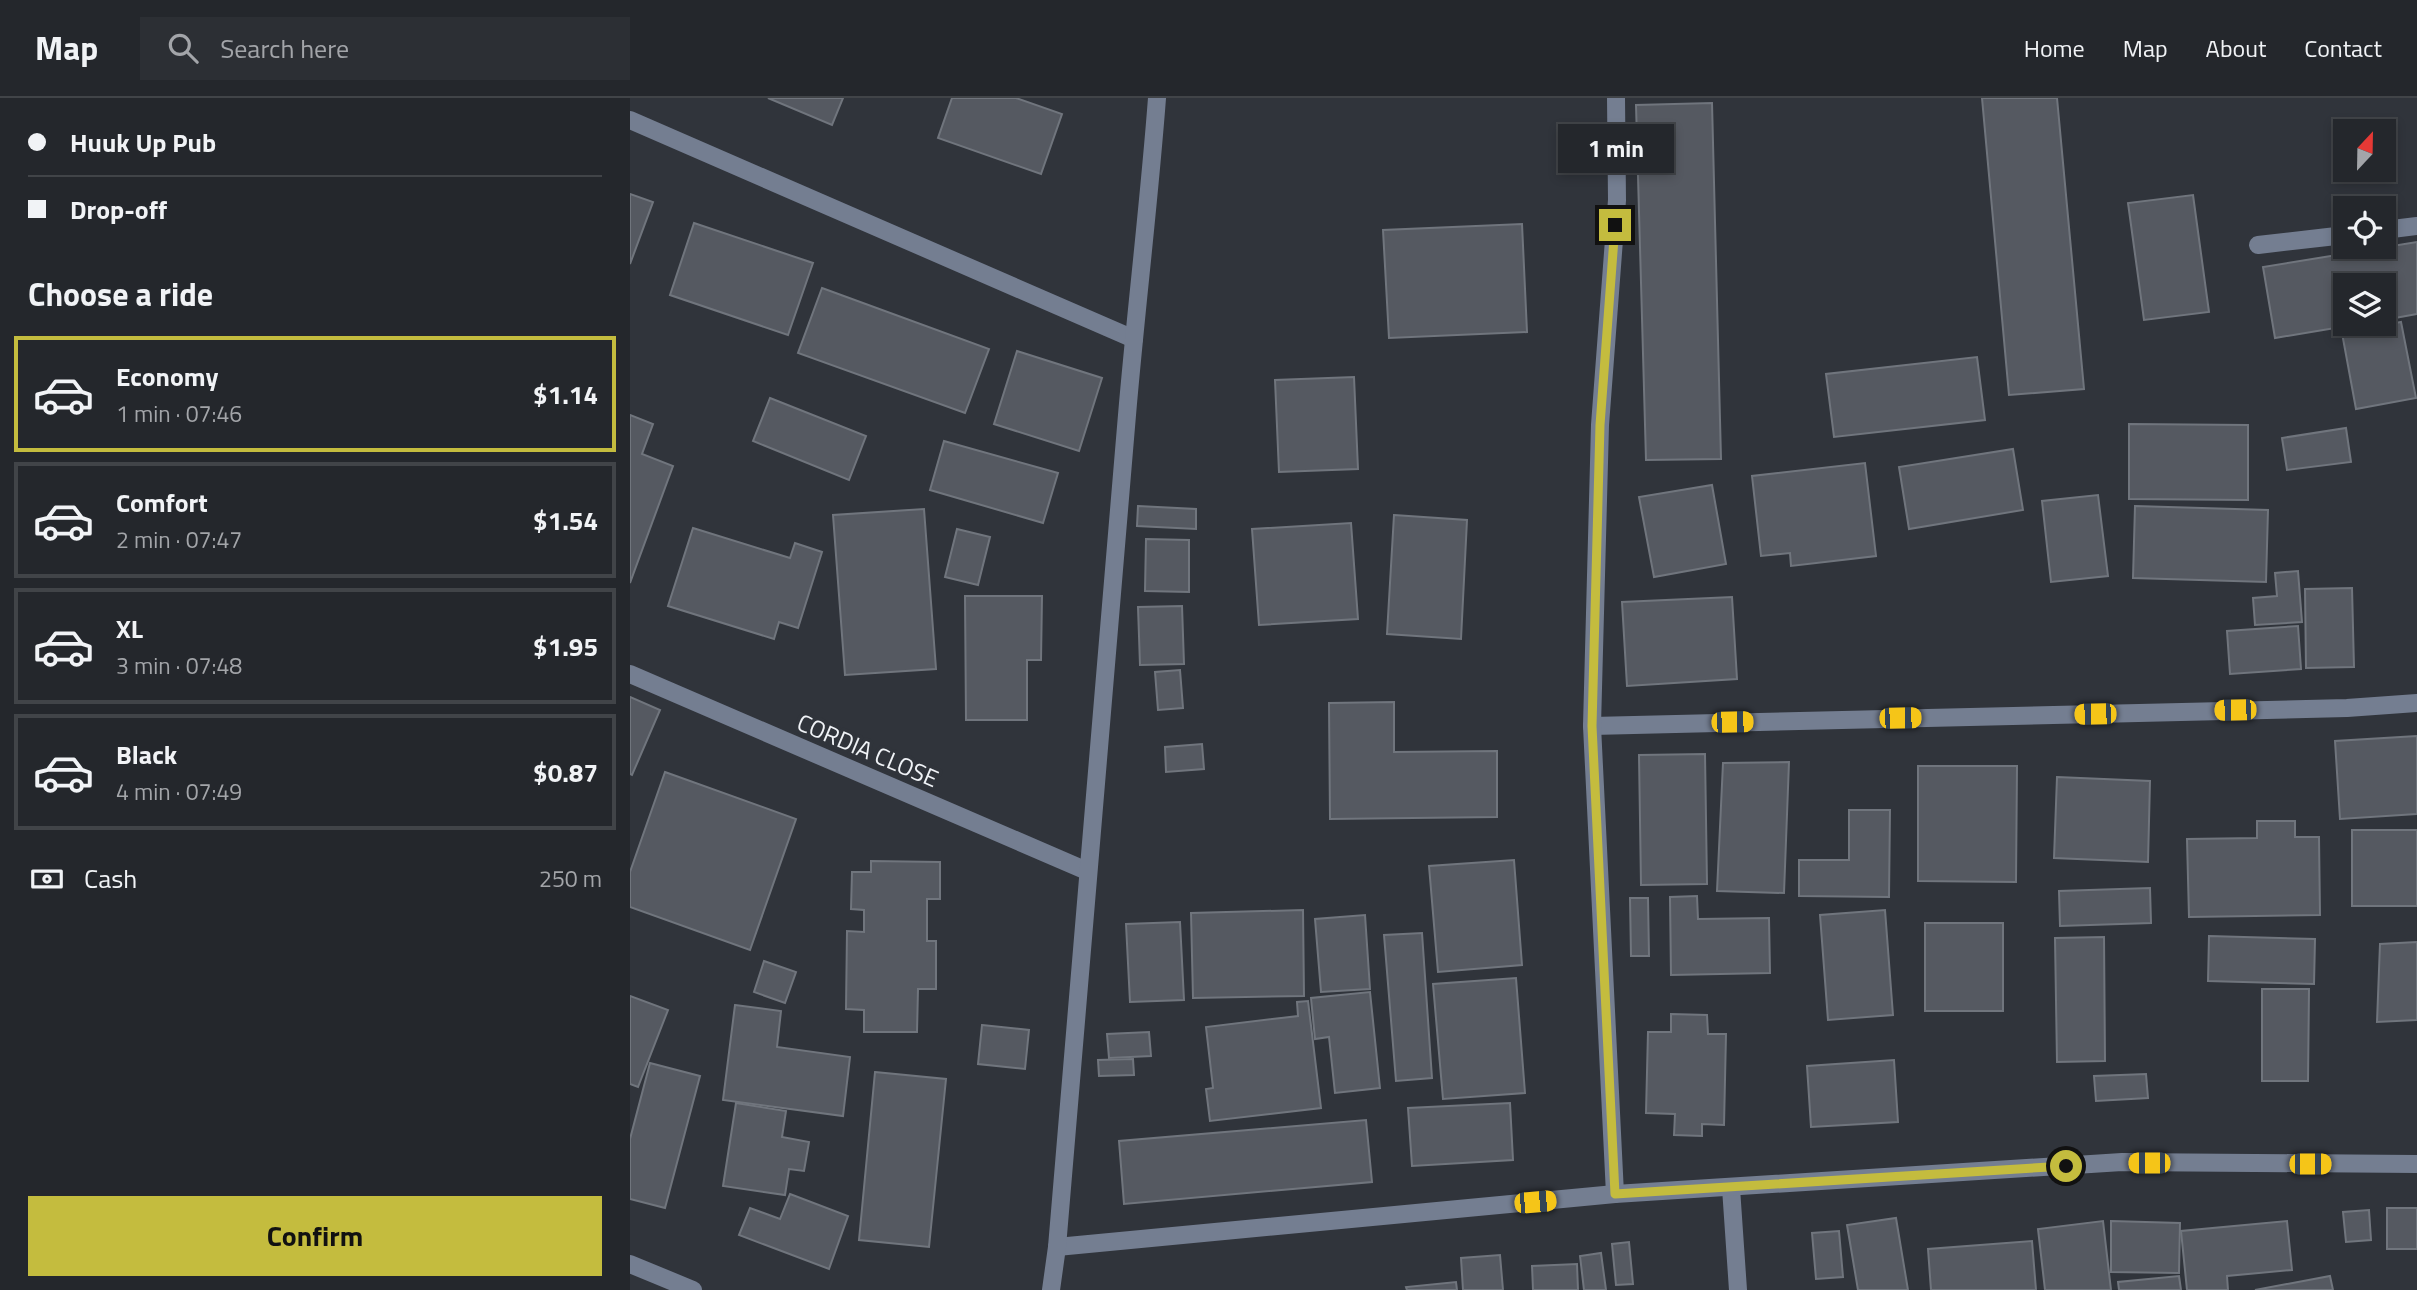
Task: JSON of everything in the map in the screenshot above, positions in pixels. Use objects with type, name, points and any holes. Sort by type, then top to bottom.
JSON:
[{"type":"street","points":[[1051,1290],[1057,1247],[1087,871],[1157,98]]},
{"type":"street","points":[[1615,1194],[1592,726],[1600,425],[1617,200],[1616,98]]},
{"type":"street","points":[[630,120],[1134,339]]},
{"type":"street","points":[[2396,229],[2417,226]]},
{"type":"street","points":[[2258,245],[2333,236]]},
{"type":"street","name":"CORDIA CLOSE","points":[[630,674],[1087,871]]},
{"type":"street","points":[[1592,726],[2347,708],[2417,703]]},
{"type":"street","points":[[1057,1247],[1615,1194],[2122,1163],[2417,1164]]},
{"type":"street","points":[[1731,1188],[1738,1290]]},
{"type":"street","points":[[630,1264],[693,1290]]},
{"type":"building","points":[[768,98],[843,98],[832,125]]},
{"type":"building","points":[[952,98],[1016,98],[1062,114],[1041,174],[938,138]]},
{"type":"building","points":[[1982,98],[2057,98],[2084,389],[2009,395]]},
{"type":"building","points":[[1712,103],[1721,459],[1646,460],[1636,105]]},
{"type":"building","points":[[630,194],[653,202],[630,264]]},
{"type":"building","points":[[2193,195],[2209,312],[2144,320],[2128,203]]},
{"type":"building","points":[[694,223],[813,263],[788,335],[670,295]]},
{"type":"building","points":[[1522,224],[1527,332],[1389,338],[1383,230]]},
{"type":"building","points":[[2417,242],[2417,314],[2396,318],[2396,273],[2333,273],[2333,328],[2275,338],[2263,267],[2333,256],[2333,259],[2396,259],[2396,245]]},
{"type":"building","points":[[822,288],[989,349],[965,413],[798,353]]},
{"type":"building","points":[[2401,322],[2416,398],[2356,409],[2343,336],[2396,336],[2396,323]]},
{"type":"building","points":[[1017,351],[1102,378],[1079,451],[994,424]]},
{"type":"building","points":[[1977,357],[1985,420],[1834,437],[1826,374]]},
{"type":"building","points":[[1354,377],[1358,469],[1279,472],[1275,380]]},
{"type":"building","points":[[770,398],[866,436],[849,480],[753,441]]},
{"type":"building","points":[[630,415],[653,424],[642,454],[673,466],[630,583]]},
{"type":"building","points":[[2129,424],[2248,425],[2248,500],[2129,499]]},
{"type":"building","points":[[2346,428],[2351,462],[2287,470],[2282,438]]},
{"type":"building","points":[[944,441],[1058,473],[1043,523],[930,490]]},
{"type":"building","points":[[2013,449],[2023,510],[1909,529],[1899,467]]},
{"type":"building","points":[[1865,463],[1876,556],[1791,566],[1790,553],[1761,556],[1752,476]]},
{"type":"building","points":[[1712,485],[1726,564],[1654,577],[1639,497]]},
{"type":"building","points":[[2098,495],[2108,576],[2051,582],[2042,501]]},
{"type":"building","points":[[1138,506],[1196,509],[1196,529],[1137,526]]},
{"type":"building","points":[[2135,506],[2268,510],[2266,582],[2133,578]]},
{"type":"building","points":[[924,509],[936,669],[845,675],[833,515]]},
{"type":"building","points":[[1394,515],[1467,520],[1461,639],[1387,634]]},
{"type":"building","points":[[1351,523],[1358,619],[1259,625],[1252,529]]},
{"type":"building","points":[[693,528],[790,558],[795,543],[822,552],[798,628],[779,622],[774,639],[668,606]]},
{"type":"building","points":[[957,529],[990,537],[978,585],[945,577]]},
{"type":"building","points":[[1146,539],[1189,540],[1189,592],[1145,591]]},
{"type":"building","points":[[2298,571],[2302,622],[2255,625],[2253,598],[2277,596],[2275,573]]},
{"type":"building","points":[[2352,588],[2354,667],[2306,668],[2305,589]]},
{"type":"building","points":[[965,596],[1042,596],[1041,660],[1027,660],[1027,720],[966,720]]},
{"type":"building","points":[[1732,597],[1737,679],[1627,686],[1622,602]]},
{"type":"building","points":[[1182,606],[1184,664],[1140,665],[1138,607]]},
{"type":"building","points":[[2298,626],[2301,669],[2230,674],[2227,631]]},
{"type":"building","points":[[1180,670],[1183,708],[1158,710],[1155,672]]},
{"type":"building","points":[[630,697],[660,710],[632,775],[630,774]]},
{"type":"building","points":[[1394,702],[1394,752],[1497,751],[1497,817],[1330,819],[1329,703]]},
{"type":"building","points":[[2417,736],[2417,814],[2340,819],[2335,741]]},
{"type":"building","points":[[1202,744],[1204,769],[1166,772],[1165,747]]},
{"type":"building","points":[[1705,754],[1707,884],[1641,885],[1639,755]]},
{"type":"building","points":[[1789,762],[1784,893],[1717,891],[1723,763]]},
{"type":"building","points":[[1918,766],[2017,766],[2016,882],[1918,881]]},
{"type":"building","points":[[665,772],[796,819],[750,950],[630,907],[630,872]]},
{"type":"building","points":[[2057,777],[2150,781],[2148,862],[2054,858]]},
{"type":"building","points":[[1849,810],[1890,810],[1889,897],[1799,896],[1799,860],[1849,860]]},
{"type":"building","points":[[2257,821],[2295,821],[2295,837],[2319,837],[2320,915],[2189,917],[2187,839],[2257,838]]},
{"type":"building","points":[[2352,830],[2417,830],[2417,906],[2352,906]]},
{"type":"building","points":[[1514,860],[1522,965],[1438,972],[1429,866]]},
{"type":"building","points":[[871,861],[940,862],[940,899],[927,899],[927,941],[936,941],[936,989],[918,989],[917,1032],[864,1032],[864,1010],[846,1009],[847,931],[864,932],[864,910],[851,909],[852,872],[871,872]]},
{"type":"building","points":[[2150,888],[2151,923],[2060,926],[2059,891]]},
{"type":"building","points":[[1697,896],[1698,919],[1769,918],[1770,973],[1671,975],[1670,897]]},
{"type":"building","points":[[1630,898],[1648,898],[1649,956],[1631,956]]},
{"type":"building","points":[[1303,910],[1304,996],[1193,998],[1191,913]]},
{"type":"building","points":[[1885,910],[1893,1015],[1828,1020],[1820,915]]},
{"type":"building","points":[[1365,915],[1370,989],[1321,992],[1315,919]]},
{"type":"building","points":[[1180,922],[1184,1000],[1130,1002],[1126,924]]},
{"type":"building","points":[[1925,923],[2003,923],[2003,1011],[1925,1011]]},
{"type":"building","points":[[1422,933],[1432,1078],[1396,1081],[1384,935]]},
{"type":"building","points":[[2209,936],[2315,939],[2314,984],[2208,981]]},
{"type":"building","points":[[2104,937],[2105,1061],[2057,1062],[2055,938]]},
{"type":"building","points":[[2417,942],[2417,1020],[2377,1022],[2380,944]]},
{"type":"building","points":[[764,961],[796,972],[785,1003],[754,992]]},
{"type":"building","points":[[1516,978],[1525,1093],[1443,1099],[1433,984]]},
{"type":"building","points":[[2262,989],[2309,989],[2308,1081],[2262,1081]]},
{"type":"building","points":[[1370,992],[1380,1088],[1335,1093],[1329,1037],[1315,1039],[1311,998]]},
{"type":"building","points":[[630,996],[668,1010],[638,1087],[630,1084]]},
{"type":"building","points":[[1308,1001],[1321,1108],[1210,1121],[1206,1089],[1213,1088],[1206,1027],[1298,1016],[1297,1002]]},
{"type":"building","points":[[735,1005],[781,1011],[777,1047],[850,1057],[843,1116],[723,1100]]},
{"type":"building","points":[[1671,1014],[1707,1015],[1708,1034],[1726,1034],[1724,1125],[1702,1124],[1702,1136],[1674,1135],[1675,1114],[1646,1113],[1648,1032],[1671,1032]]},
{"type":"building","points":[[982,1025],[1029,1030],[1025,1069],[978,1064]]},
{"type":"building","points":[[1149,1032],[1151,1056],[1109,1058],[1107,1034]]},
{"type":"building","points":[[1133,1059],[1134,1075],[1099,1076],[1098,1060]]},
{"type":"building","points":[[1894,1060],[1898,1122],[1811,1127],[1807,1066]]},
{"type":"building","points":[[650,1063],[700,1076],[665,1208],[630,1199],[630,1139]]},
{"type":"building","points":[[875,1072],[946,1079],[929,1247],[859,1240]]},
{"type":"building","points":[[2146,1074],[2148,1098],[2096,1101],[2094,1076]]},
{"type":"building","points":[[736,1103],[786,1111],[782,1137],[809,1142],[804,1171],[789,1169],[785,1195],[723,1186]]},
{"type":"building","points":[[1510,1103],[1513,1160],[1412,1166],[1408,1108]]},
{"type":"building","points":[[1366,1120],[1372,1182],[1124,1204],[1119,1141]]},
{"type":"building","points":[[790,1194],[848,1216],[829,1269],[739,1235],[750,1208],[780,1219]]},
{"type":"building","points":[[2387,1208],[2417,1208],[2417,1249],[2387,1249]]},
{"type":"building","points":[[2369,1210],[2371,1240],[2346,1242],[2343,1212]]},
{"type":"building","points":[[1896,1218],[1908,1290],[1858,1290],[1847,1225]]},
{"type":"building","points":[[2103,1221],[2111,1290],[2045,1290],[2038,1229]]},
{"type":"building","points":[[2111,1221],[2180,1223],[2179,1273],[2111,1272]]},
{"type":"building","points":[[2287,1221],[2292,1270],[2227,1276],[2228,1290],[2187,1290],[2181,1231]]},
{"type":"building","points":[[1839,1231],[1843,1277],[1816,1279],[1812,1233]]},
{"type":"building","points":[[2032,1241],[2036,1290],[1931,1290],[1928,1249]]},
{"type":"building","points":[[1629,1242],[1633,1284],[1616,1285],[1612,1244]]},
{"type":"building","points":[[1601,1253],[1606,1290],[1584,1290],[1580,1256]]},
{"type":"building","points":[[1500,1255],[1503,1290],[1463,1290],[1461,1258]]},
{"type":"building","points":[[1577,1264],[1578,1290],[1533,1290],[1532,1266]]},
{"type":"building","points":[[2179,1276],[2181,1290],[2119,1290],[2118,1282]]},
{"type":"building","points":[[2330,1276],[2333,1290],[2255,1290]]},
{"type":"building","points":[[1456,1282],[1457,1290],[1407,1290],[1406,1287]]},
{"type":"route","points":[[1615,225],[1600,425],[1592,726],[1615,1194],[2066,1166]]}]
